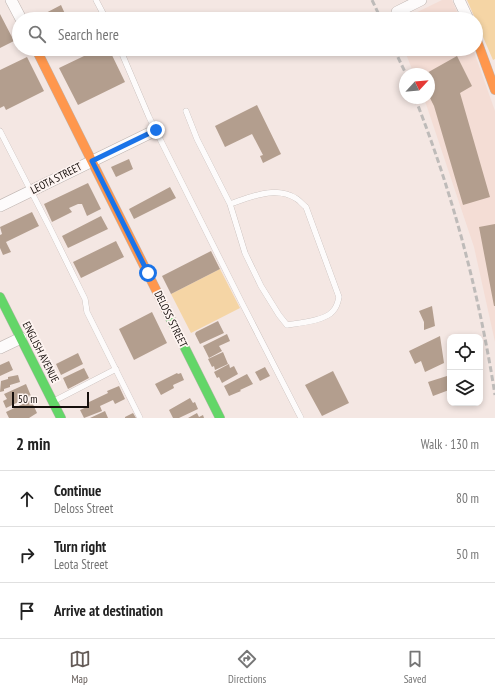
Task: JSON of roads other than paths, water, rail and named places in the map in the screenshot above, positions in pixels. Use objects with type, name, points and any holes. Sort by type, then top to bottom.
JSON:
[{"type":"street","points":[[11,0],[17,12]]},
{"type":"street","points":[[397,12],[421,0]]},
{"type":"street","points":[[459,0],[465,12]]},
{"type":"street","points":[[483,51],[489,62],[495,90]]},
{"type":"street","name":"DELOSS STREET","points":[[40,56],[220,418]]},
{"type":"street","name":"LEOTA STREET","points":[[0,206],[156,130]]},
{"type":"street","name":"ENGLISH AVENUE","points":[[0,297],[61,418]]},
{"type":"street","points":[[0,348],[21,338]]},
{"type":"lane","points":[[96,0],[102,12]]},
{"type":"lane","points":[[123,56],[149,116],[301,418]]},
{"type":"lane","points":[[186,111],[197,139],[230,204],[245,253],[265,292],[279,315],[287,325],[319,319],[332,313],[339,296],[306,207],[296,198],[278,191],[260,194],[230,204]]},
{"type":"lane","points":[[0,131],[85,299],[87,312],[140,418]]},
{"type":"lane","points":[[53,402],[116,370]]},
{"type":"railway","points":[[372,0],[378,12]]},
{"type":"railway","points":[[397,56],[403,68]]},
{"type":"railway","points":[[417,104],[429,134],[453,207],[463,244],[481,319],[495,395]]}]
